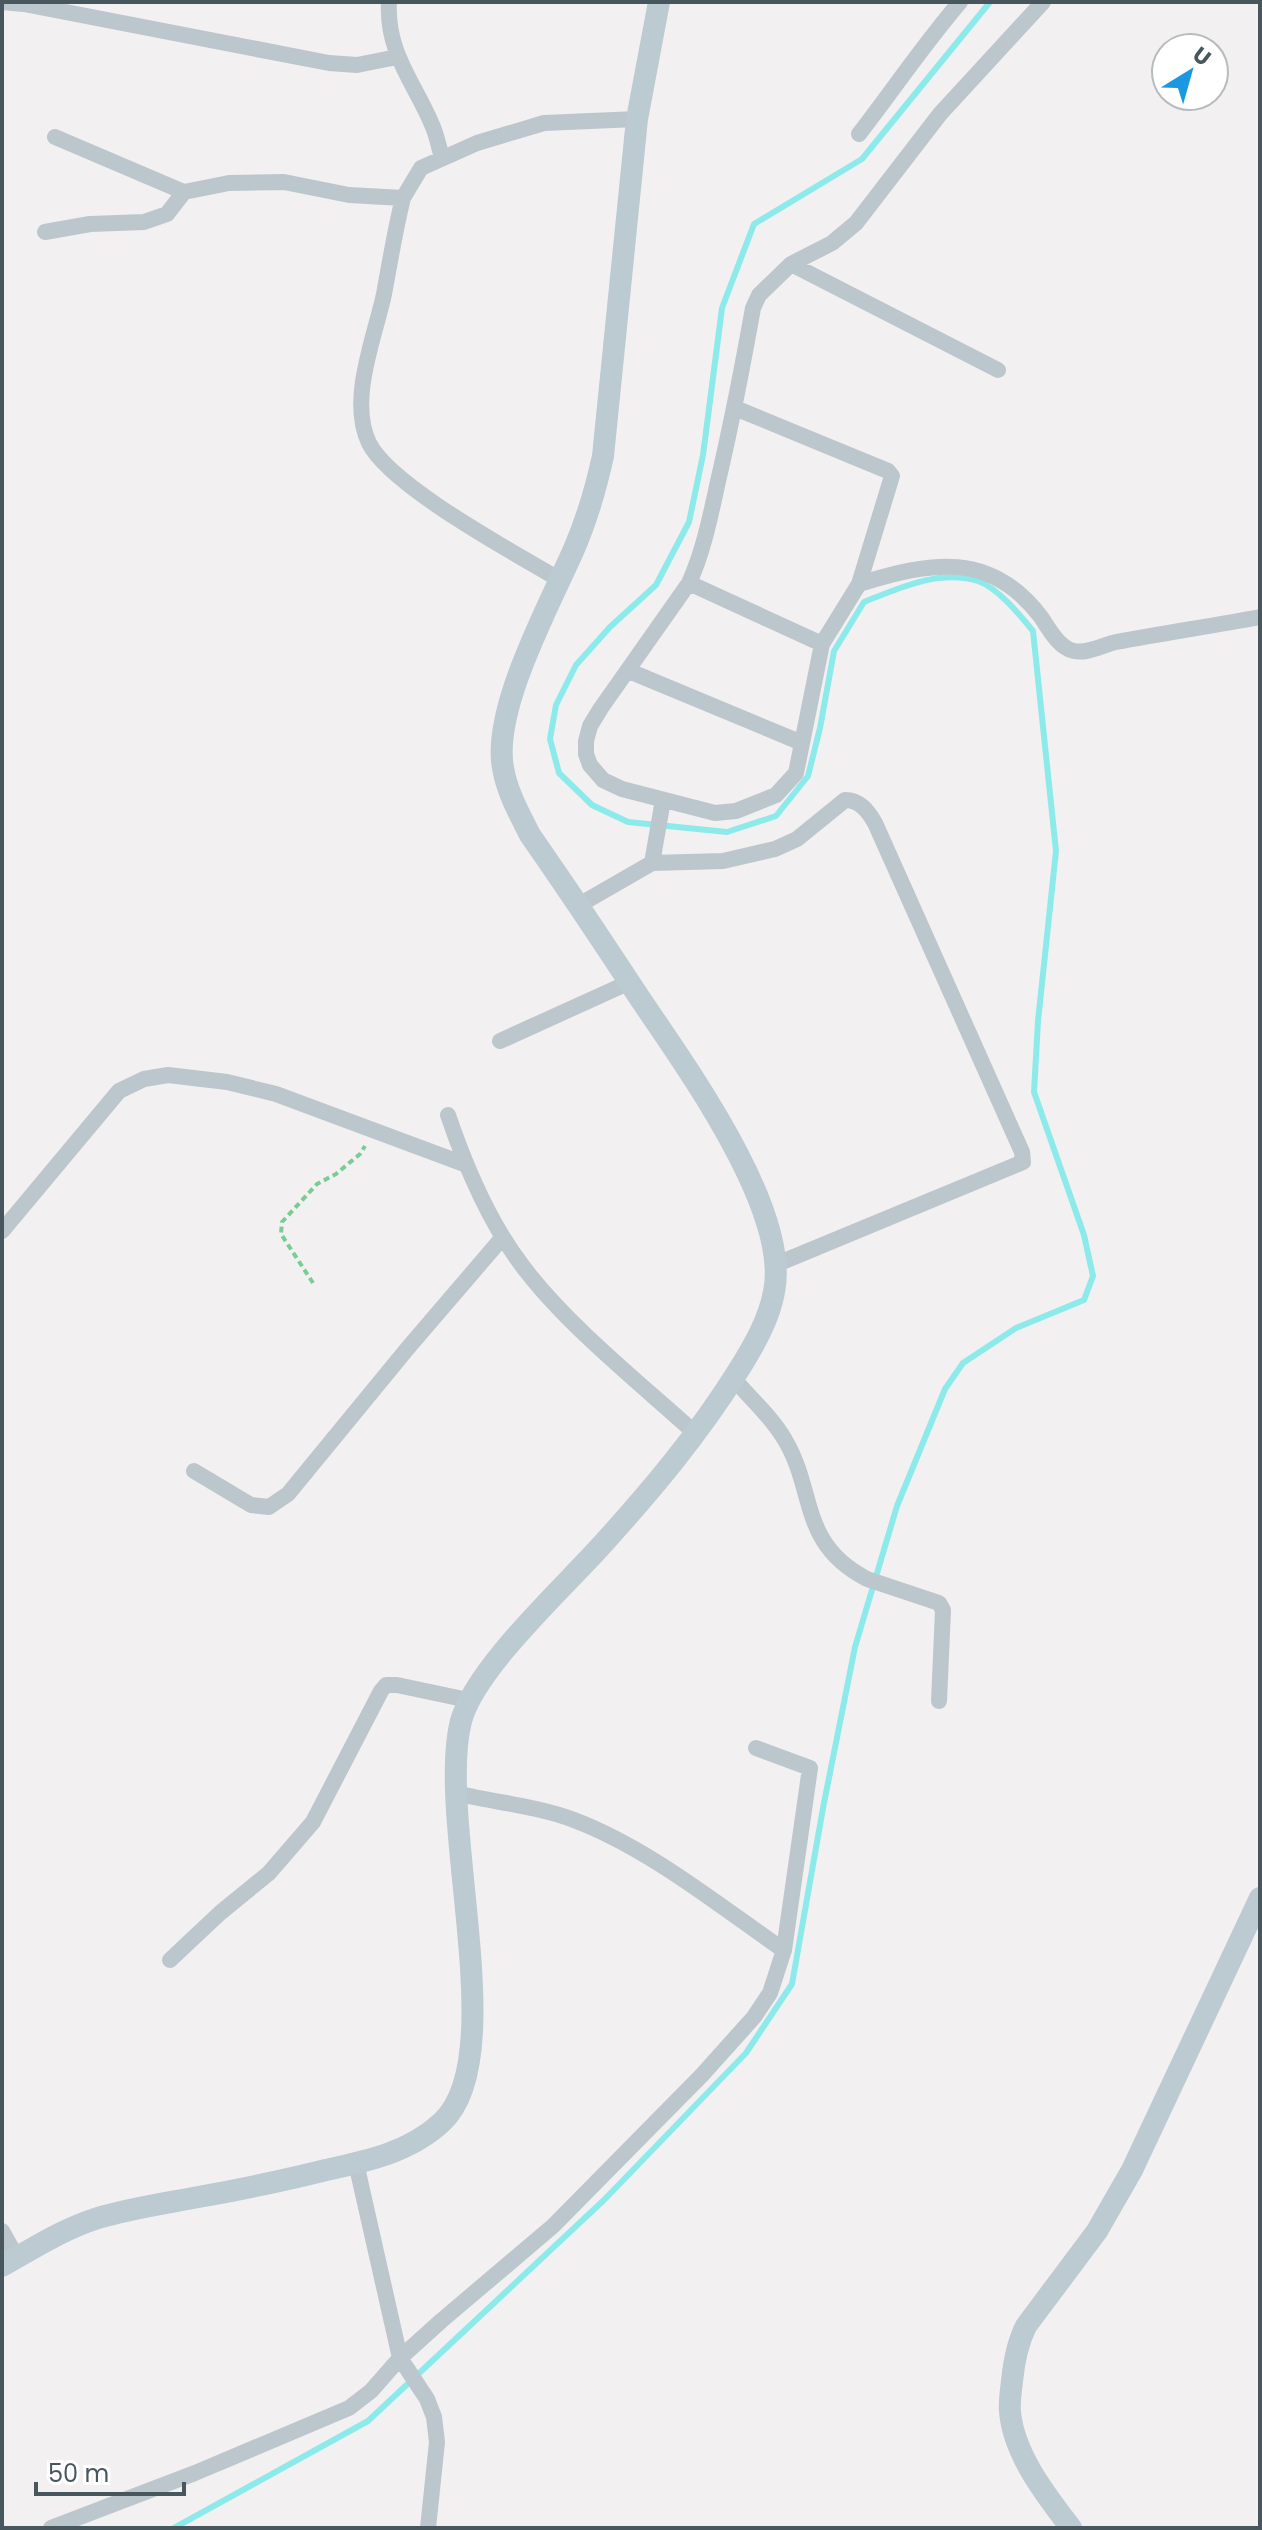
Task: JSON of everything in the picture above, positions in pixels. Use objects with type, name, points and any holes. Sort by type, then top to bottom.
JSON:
[{"type":"street","points":[[2,2],[329,63],[357,65],[397,57]]},
{"type":"street","points":[[389,2],[388,19],[397,57],[434,129],[442,158]]},
{"type":"street","points":[[2,2231],[9,2262],[41,2241],[100,2218],[356,2163],[398,2150],[446,2119],[465,2080],[471,2053],[471,1991],[455,1793],[460,1726],[468,1700],[515,1641],[647,1494],[696,1434],[733,1378],[769,1312],[777,1264],[772,1239],[762,1210],[724,1130],[630,982],[530,835],[512,800],[502,767],[502,742],[508,711],[591,507],[603,456],[637,119],[659,2]]},
{"type":"street","points":[[859,134],[928,39],[960,2]]},
{"type":"street","points":[[735,408],[891,474],[892,479],[859,584],[822,644],[796,773],[776,795],[736,811],[715,813],[603,780],[590,765],[586,741],[590,726],[689,583],[708,527],[735,408],[753,308],[759,295],[791,264],[832,243],[856,223],[940,114],[1043,2]]},
{"type":"street","points":[[560,580],[424,496],[393,473],[369,443],[360,405],[368,354],[403,198],[421,168],[477,143],[544,123],[637,119]]},
{"type":"street","points":[[55,137],[184,192],[229,183],[284,182],[349,195],[403,198]]},
{"type":"street","points":[[45,232],[90,224],[144,222],[167,214],[184,192]]},
{"type":"street","points":[[791,264],[998,370]]},
{"type":"street","points":[[859,584],[917,569],[975,569],[1002,579],[1020,593],[1058,641],[1067,649],[1080,652],[1113,643],[1260,617]]},
{"type":"street","points":[[689,583],[822,644]]},
{"type":"street","points":[[629,671],[802,743]]},
{"type":"street","points":[[652,859],[663,800]]},
{"type":"street","points":[[579,905],[652,859],[723,861],[775,849],[797,839],[845,800],[861,805],[875,823],[1022,1152],[1023,1162],[777,1264]]},
{"type":"street","points":[[500,1041],[630,982]]},
{"type":"street","points":[[2,1231],[119,1091],[144,1079],[168,1075],[227,1082],[276,1094],[464,1164]]},
{"type":"street","points":[[448,1115],[464,1164],[523,1268],[549,1297],[696,1434]]},
{"type":"street","points":[[194,1471],[251,1505],[269,1507],[288,1494],[503,1237]]},
{"type":"street","points":[[733,1378],[784,1438],[798,1466],[817,1533],[834,1553],[867,1579],[939,1603],[943,1610],[939,1701]]},
{"type":"street","points":[[170,1960],[269,1873],[313,1822],[386,1685],[468,1700]]},
{"type":"street","points":[[51,2528],[195,2473],[349,2408],[553,2226],[702,2075],[754,2017],[770,1993],[782,1949],[810,1768],[756,1748]]},
{"type":"street","points":[[455,1793],[570,1819],[601,1831],[633,1848],[782,1949]]},
{"type":"street","points":[[1071,2528],[1033,2474],[1013,2428],[1010,2409],[1014,2358],[1019,2341],[1026,2326],[1097,2231],[1132,2170],[1260,1898]]},
{"type":"street","points":[[356,2163],[403,2363],[427,2399],[434,2417],[437,2442],[428,2528]]},
{"type":"path","points":[[313,1283],[281,1234],[282,1222],[317,1184],[336,1174],[360,1154],[375,1130]]},
{"type":"waterway","points":[[174,2528],[368,2421],[604,2200],[746,2053],[792,1984],[855,1647],[897,1506],[945,1389],[963,1363],[1016,1328],[1084,1300],[1093,1276],[1084,1235],[1034,1092],[1038,1021],[1056,851],[1033,631],[1008,603],[978,581],[949,577],[920,582],[864,602],[834,651],[808,776],[776,816],[727,832],[628,822],[592,805],[559,773],[550,739],[556,705],[576,665],[610,627],[656,585],[689,522],[703,455],[722,308],[754,224],[862,159],[990,2]]}]
